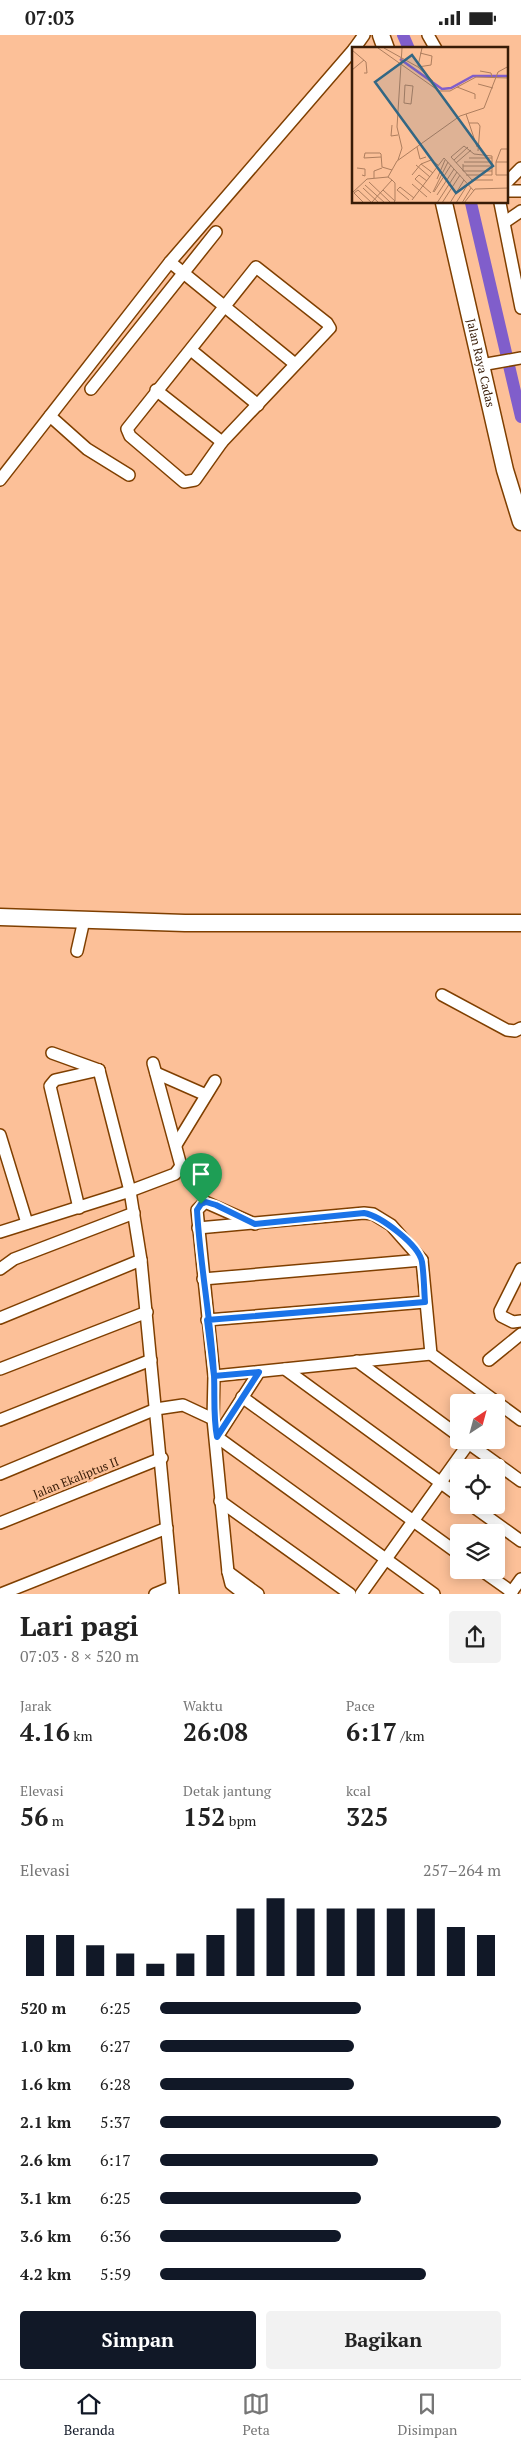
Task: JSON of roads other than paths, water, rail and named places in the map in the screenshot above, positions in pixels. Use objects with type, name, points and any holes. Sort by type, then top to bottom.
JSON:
[{"type":"street","points":[[355,47],[364,35]]},
{"type":"street","points":[[381,35],[385,47]]},
{"type":"street","points":[[428,35],[435,47]]},
{"type":"street","points":[[0,480],[170,262],[352,51]]},
{"type":"street","points":[[508,181],[521,169]]},
{"type":"street","points":[[508,191],[521,191]]},
{"type":"street","name":"Jalan Raya Cadas","points":[[444,204],[488,364],[505,470],[521,522]]},
{"type":"street","points":[[500,204],[521,308]]},
{"type":"street","points":[[505,222],[521,211]]},
{"type":"street","points":[[91,389],[216,232]]},
{"type":"street","points":[[170,262],[295,364]]},
{"type":"street","points":[[256,267],[330,325],[328,331],[222,442],[194,479],[184,481],[128,433],[130,425],[191,350],[224,305],[256,267]]},
{"type":"street","points":[[191,350],[258,405]]},
{"type":"street","points":[[488,364],[521,358]]},
{"type":"street","points":[[156,391],[222,442]]},
{"type":"street","points":[[50,417],[87,449],[129,475]]},
{"type":"street","points":[[0,917],[185,923],[521,923]]},
{"type":"street","points":[[77,951],[84,919]]},
{"type":"street","points":[[442,995],[507,1030],[515,1031],[521,1028]]},
{"type":"street","points":[[52,1053],[99,1070]]},
{"type":"street","points":[[0,1232],[130,1191],[179,1171],[181,1166],[176,1145],[154,1068],[206,1095]]},
{"type":"street","points":[[99,1070],[130,1191],[147,1312],[173,1591],[155,1594]]},
{"type":"street","points":[[79,1208],[50,1086],[55,1080],[99,1070]]},
{"type":"street","points":[[176,1145],[215,1081]]},
{"type":"street","points":[[0,1135],[27,1223]]},
{"type":"street","points":[[244,1594],[230,1584],[228,1572],[220,1501],[217,1437],[213,1419],[214,1376],[197,1210],[206,1202],[255,1224]]},
{"type":"street","points":[[0,1269],[14,1259],[134,1213]]},
{"type":"street","points":[[198,1228],[364,1213],[372,1214],[391,1225],[422,1260],[431,1354]]},
{"type":"street","points":[[0,1318],[141,1260]]},
{"type":"street","points":[[203,1279],[422,1260]]},
{"type":"street","points":[[521,1269],[500,1311],[501,1316],[506,1321],[521,1321]]},
{"type":"street","points":[[207,1320],[425,1302]]},
{"type":"street","points":[[0,1369],[147,1312]]},
{"type":"street","points":[[489,1360],[521,1334]]},
{"type":"street","points":[[214,1376],[431,1354],[484,1394]]},
{"type":"street","points":[[0,1420],[151,1360]]},
{"type":"street","points":[[357,1361],[450,1429]]},
{"type":"street","points":[[286,1369],[450,1490]]},
{"type":"street","points":[[217,1437],[259,1372]]},
{"type":"street","points":[[242,1397],[450,1548]]},
{"type":"street","points":[[0,1473],[156,1409],[183,1405],[213,1419]]},
{"type":"street","points":[[505,1409],[521,1420]]},
{"type":"street","points":[[217,1437],[434,1594]]},
{"type":"street","points":[[361,1594],[463,1449]]},
{"type":"street","points":[[479,1449],[521,1481]]},
{"type":"street","name":"Jalan Ekaliptus II","points":[[0,1523],[162,1458]]},
{"type":"street","points":[[220,1501],[337,1590],[350,1594]]},
{"type":"street","points":[[484,1514],[521,1541]]},
{"type":"street","points":[[2,1594],[167,1528]]},
{"type":"street","points":[[228,1572],[258,1594]]},
{"type":"street","points":[[493,1579],[511,1593],[521,1579]]},
{"type":"waterway","points":[[403,35],[408,47]]},
{"type":"waterway","points":[[471,204],[521,417]]}]
